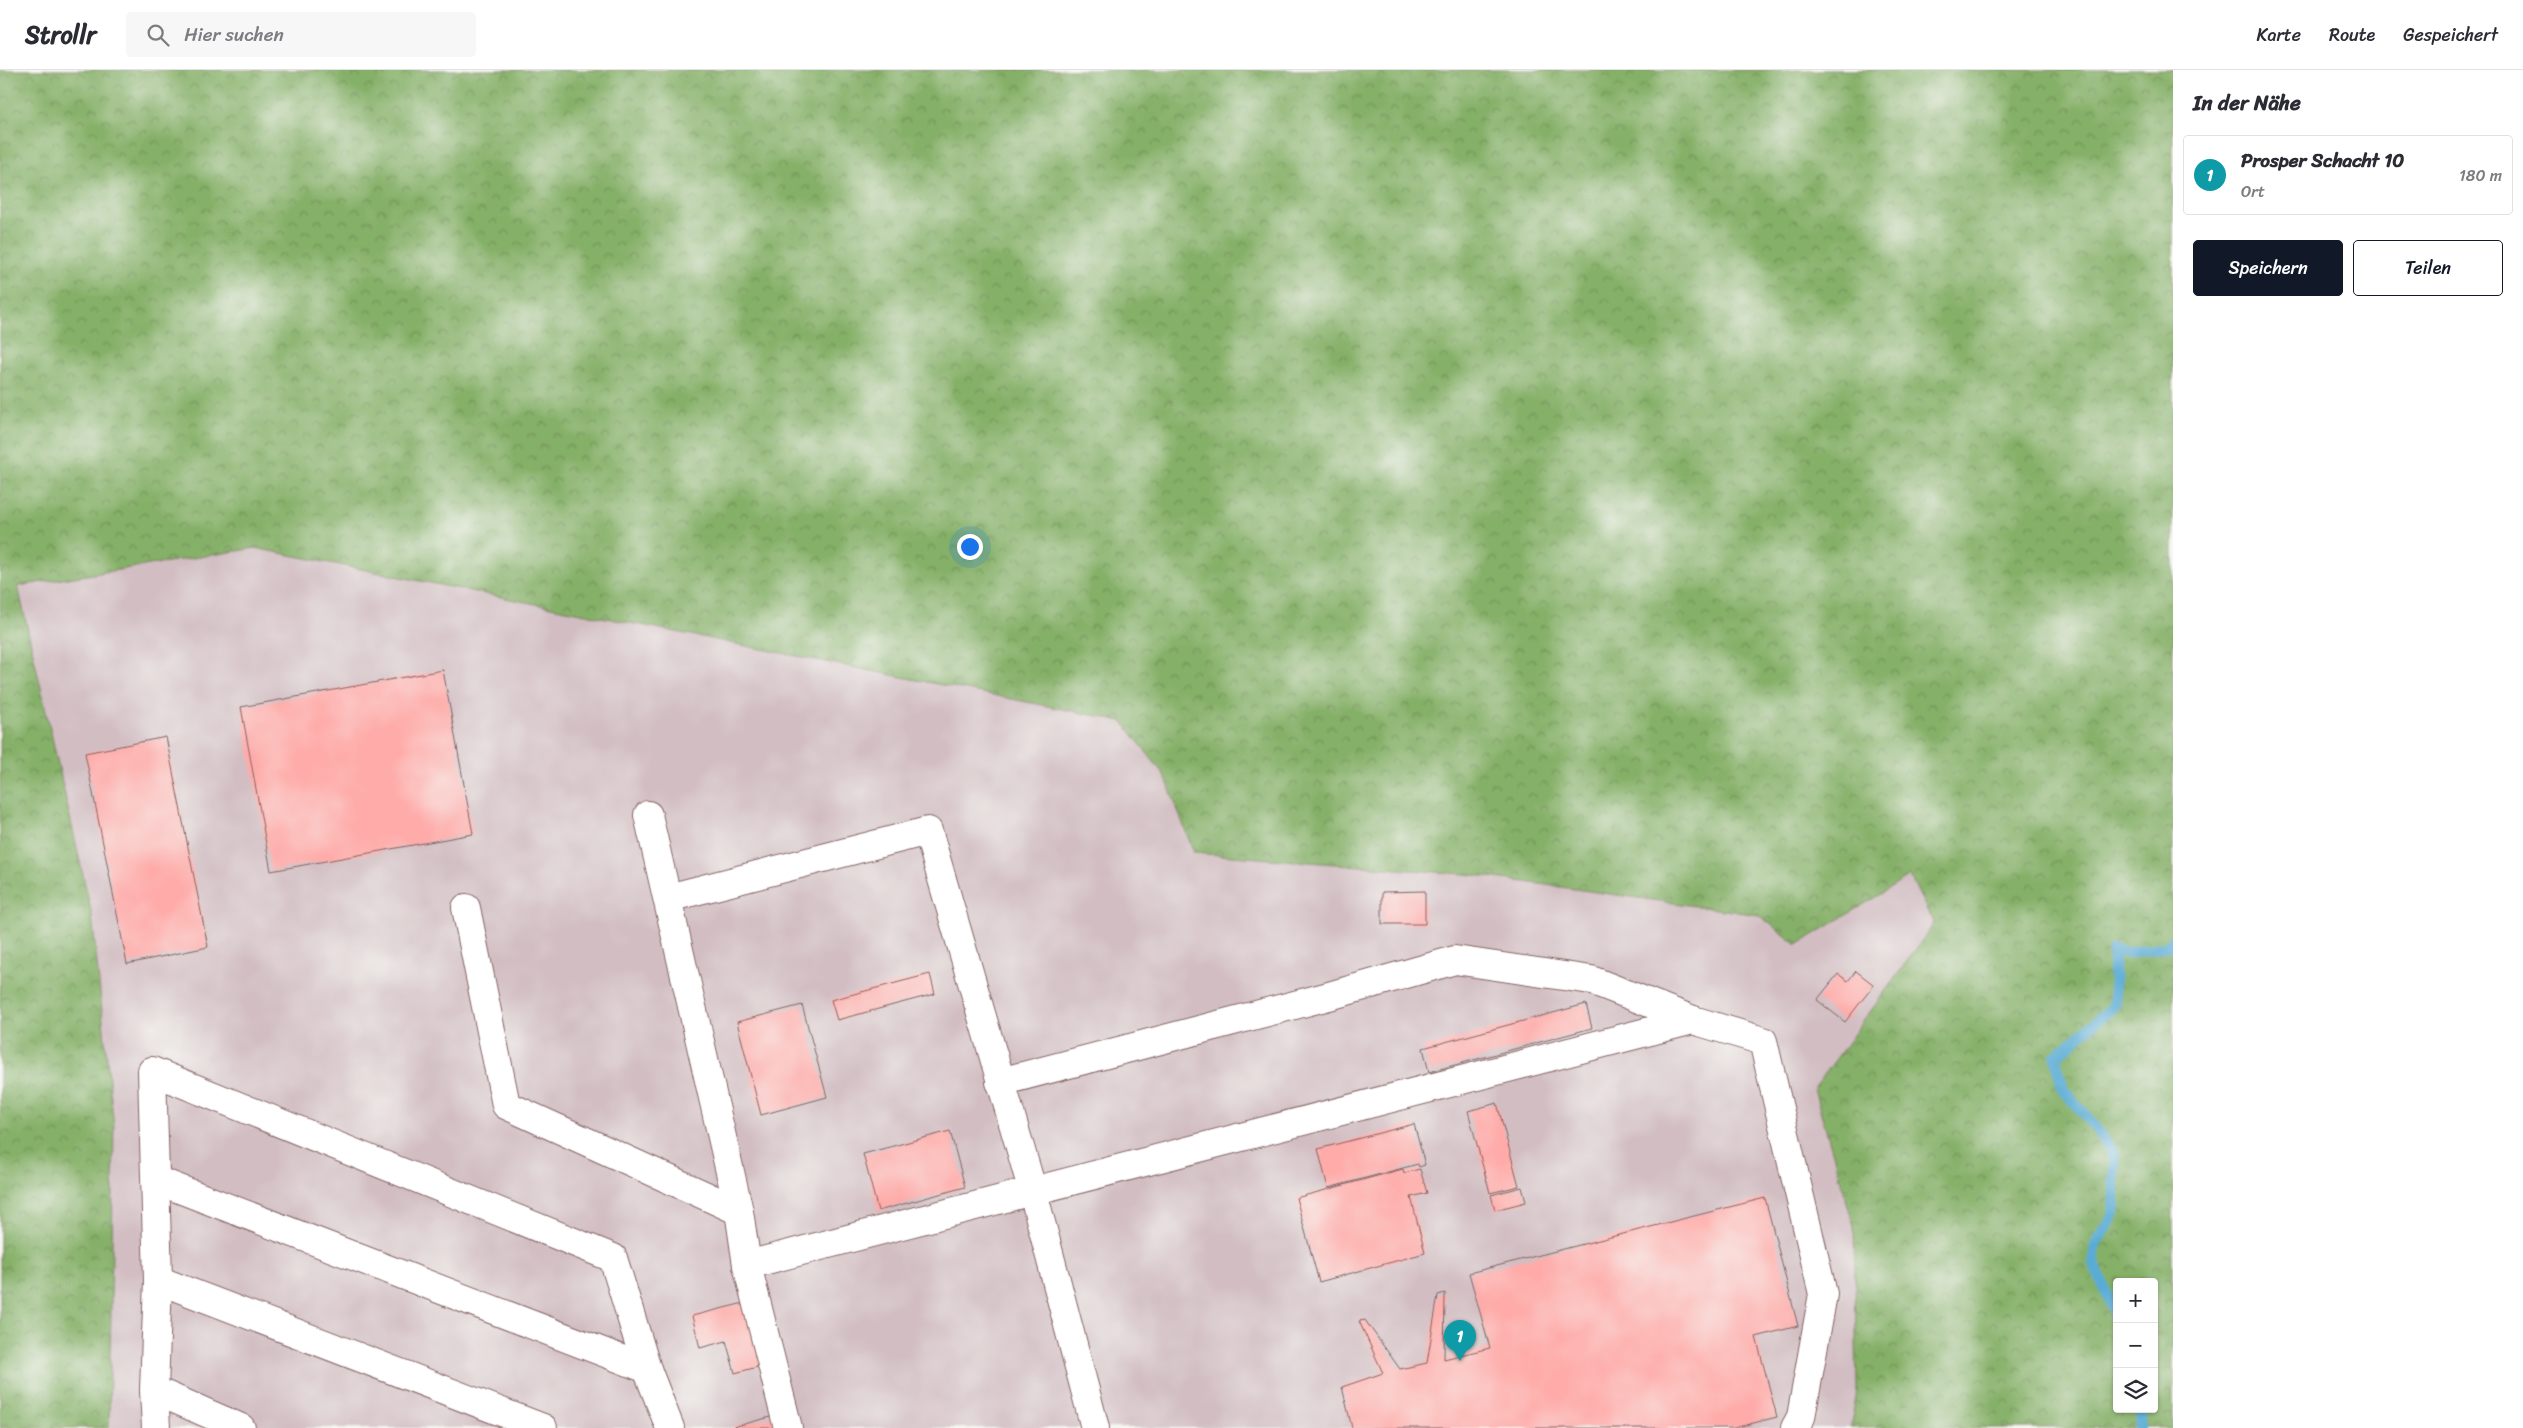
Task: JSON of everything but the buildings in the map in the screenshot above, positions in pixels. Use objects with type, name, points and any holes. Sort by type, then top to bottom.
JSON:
[{"type":"lane","points":[[648,816],[739,1211],[746,1265],[788,1428]]},
{"type":"lane","points":[[668,898],[928,831],[1033,1192],[1095,1428]]},
{"type":"lane","points":[[466,908],[506,1105],[739,1211]]},
{"type":"lane","points":[[1000,1082],[1330,996],[1455,960],[1591,980],[1693,1020],[1763,1041],[1822,1294],[1801,1417],[1795,1428]]},
{"type":"lane","points":[[746,1265],[1693,1020]]},
{"type":"lane","points":[[156,1428],[154,1390],[158,1280],[152,1071],[613,1258],[647,1369],[670,1428]]},
{"type":"lane","points":[[156,1180],[647,1369]]},
{"type":"lane","points":[[158,1280],[543,1428]]},
{"type":"lane","points":[[154,1390],[241,1428]]},
{"type":"shaded area","points":[[255,548],[1123,721],[1165,776],[1194,853],[1475,875],[1759,915],[1797,945],[1910,876],[1934,924],[1814,1089],[1854,1226],[1857,1391],[1850,1428],[109,1428],[114,1127],[92,915],[18,586]]},
{"type":"green space","points":[[0,70],[2173,70],[2173,1428],[1850,1428],[1857,1391],[1854,1226],[1814,1089],[1934,924],[1910,876],[1797,945],[1759,915],[1475,875],[1194,853],[1165,776],[1122,721],[255,548],[18,586],[92,915],[114,1127],[109,1428],[0,1428]]},
{"type":"waterway","points":[[2113,1308],[2093,1261],[2096,1243],[2114,1215],[2115,1157],[2097,1129],[2063,1089],[2055,1057],[2115,1005],[2113,950],[2129,953],[2169,946],[2173,940]]},
{"type":"waterway","points":[[2139,1428],[2141,1413]]},
{"type":"place","name":"Prosper Schacht 10","points":[[1460,1361]]}]
